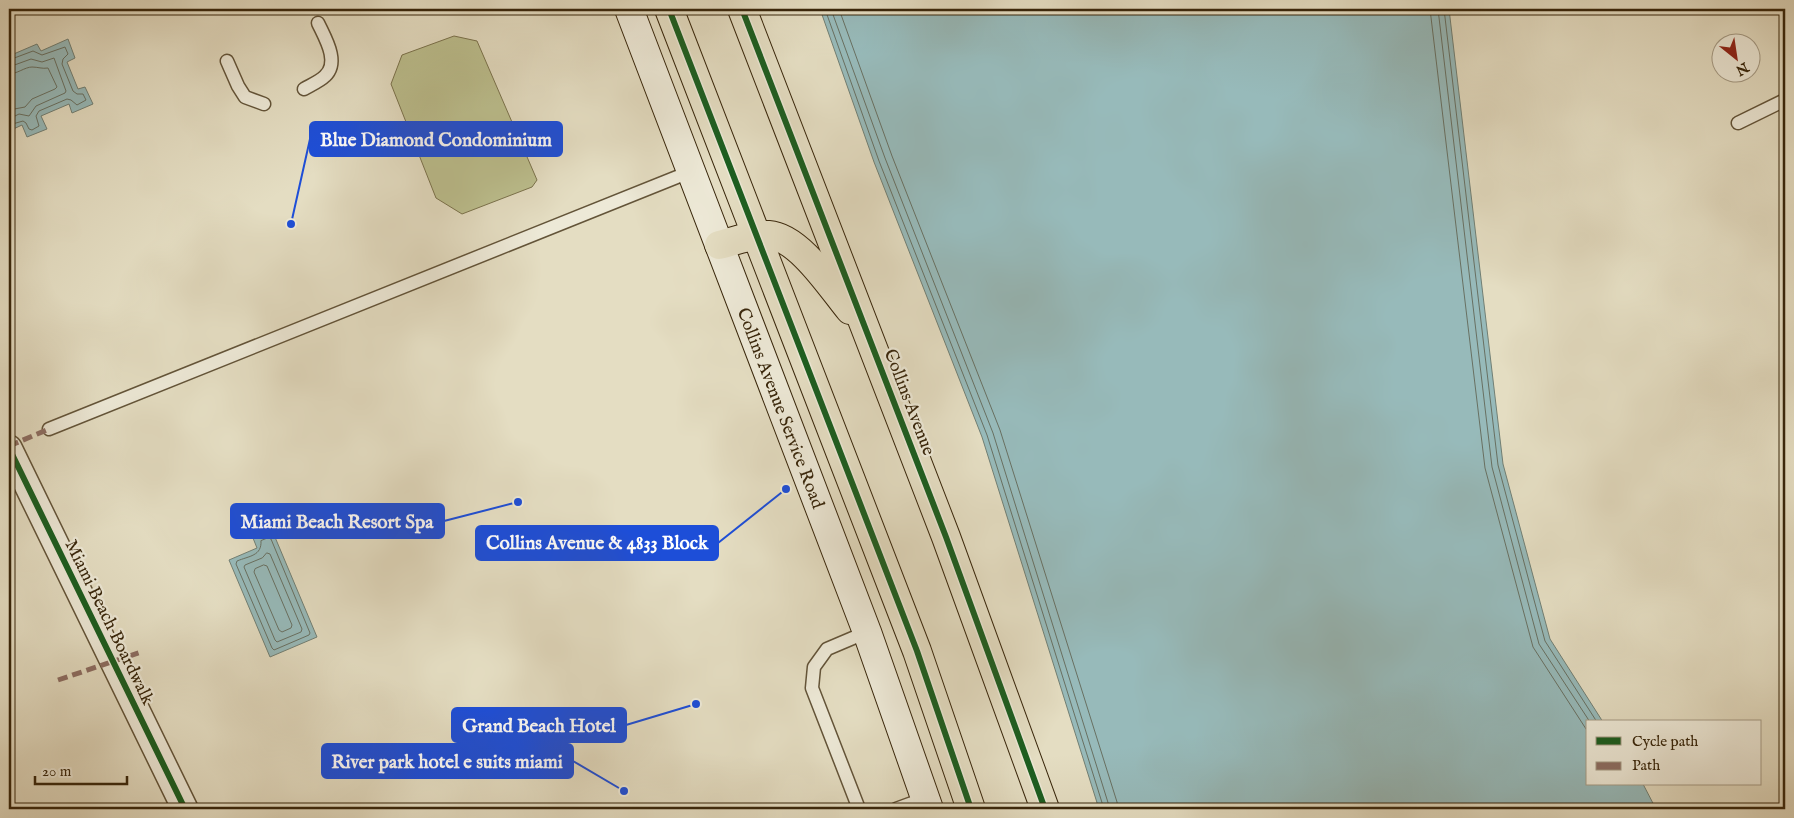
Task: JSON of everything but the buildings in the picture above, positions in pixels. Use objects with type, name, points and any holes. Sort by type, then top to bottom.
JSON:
[{"type":"main road","points":[[669,9],[917,651],[971,809]]},
{"type":"main road","name":"Collins Avenue","points":[[742,9],[978,621],[1045,809]]},
{"type":"main road","points":[[719,245],[757,235],[770,235],[782,238],[804,254],[865,328]]},
{"type":"street","name":"Collins Avenue Service Road","points":[[628,9],[692,171],[867,632],[928,804]]},
{"type":"street","name":"Miami Beach Boardwalk","points":[[9,448],[185,809]]},
{"type":"lane","points":[[304,89],[326,75],[332,61],[328,44],[318,23]]},
{"type":"lane","points":[[227,61],[245,97],[264,104]]},
{"type":"lane","points":[[1738,124],[1785,100]]},
{"type":"lane","points":[[49,429],[692,171]]},
{"type":"lane","points":[[859,809],[812,688],[814,667],[827,649],[867,632]]},
{"type":"lane","points":[[896,809],[928,804]]},
{"type":"green space","points":[[454,36],[477,41],[537,180],[532,187],[462,214],[436,198],[391,84],[402,55]]},
{"type":"water","points":[[820,9],[1449,9],[1503,464],[1550,639],[1602,720],[1586,720],[1586,786],[1644,786],[1656,809],[1099,809],[982,437],[874,162]]},
{"type":"water","points":[[68,39],[75,58],[67,62],[78,89],[85,87],[93,104],[72,113],[69,104],[41,116],[47,129],[27,137],[22,125],[9,131],[9,56],[37,44],[41,51]]},
{"type":"water","points":[[272,530],[317,637],[270,657],[229,560],[257,548],[253,538]]},
{"type":"marked path","points":[[9,446],[49,429]]},
{"type":"marked path","points":[[58,680],[141,652]]},
{"type":"cycle path","points":[[669,9],[917,651],[971,809]]},
{"type":"cycle path","points":[[742,9],[946,537],[1045,809]]},
{"type":"cycle path","points":[[9,448],[185,809]]},
{"type":"place","name":"Blue Diamond Condominium","points":[[291,224]]},
{"type":"place","name":"Collins Avenue & 4833 Block","points":[[786,489]]},
{"type":"place","name":"Miami Beach Resort Spa","points":[[518,502]]},
{"type":"place","name":"Grand Beach Hotel","points":[[696,704]]},
{"type":"place","name":"River park hotel e suits miami","points":[[624,791]]}]
